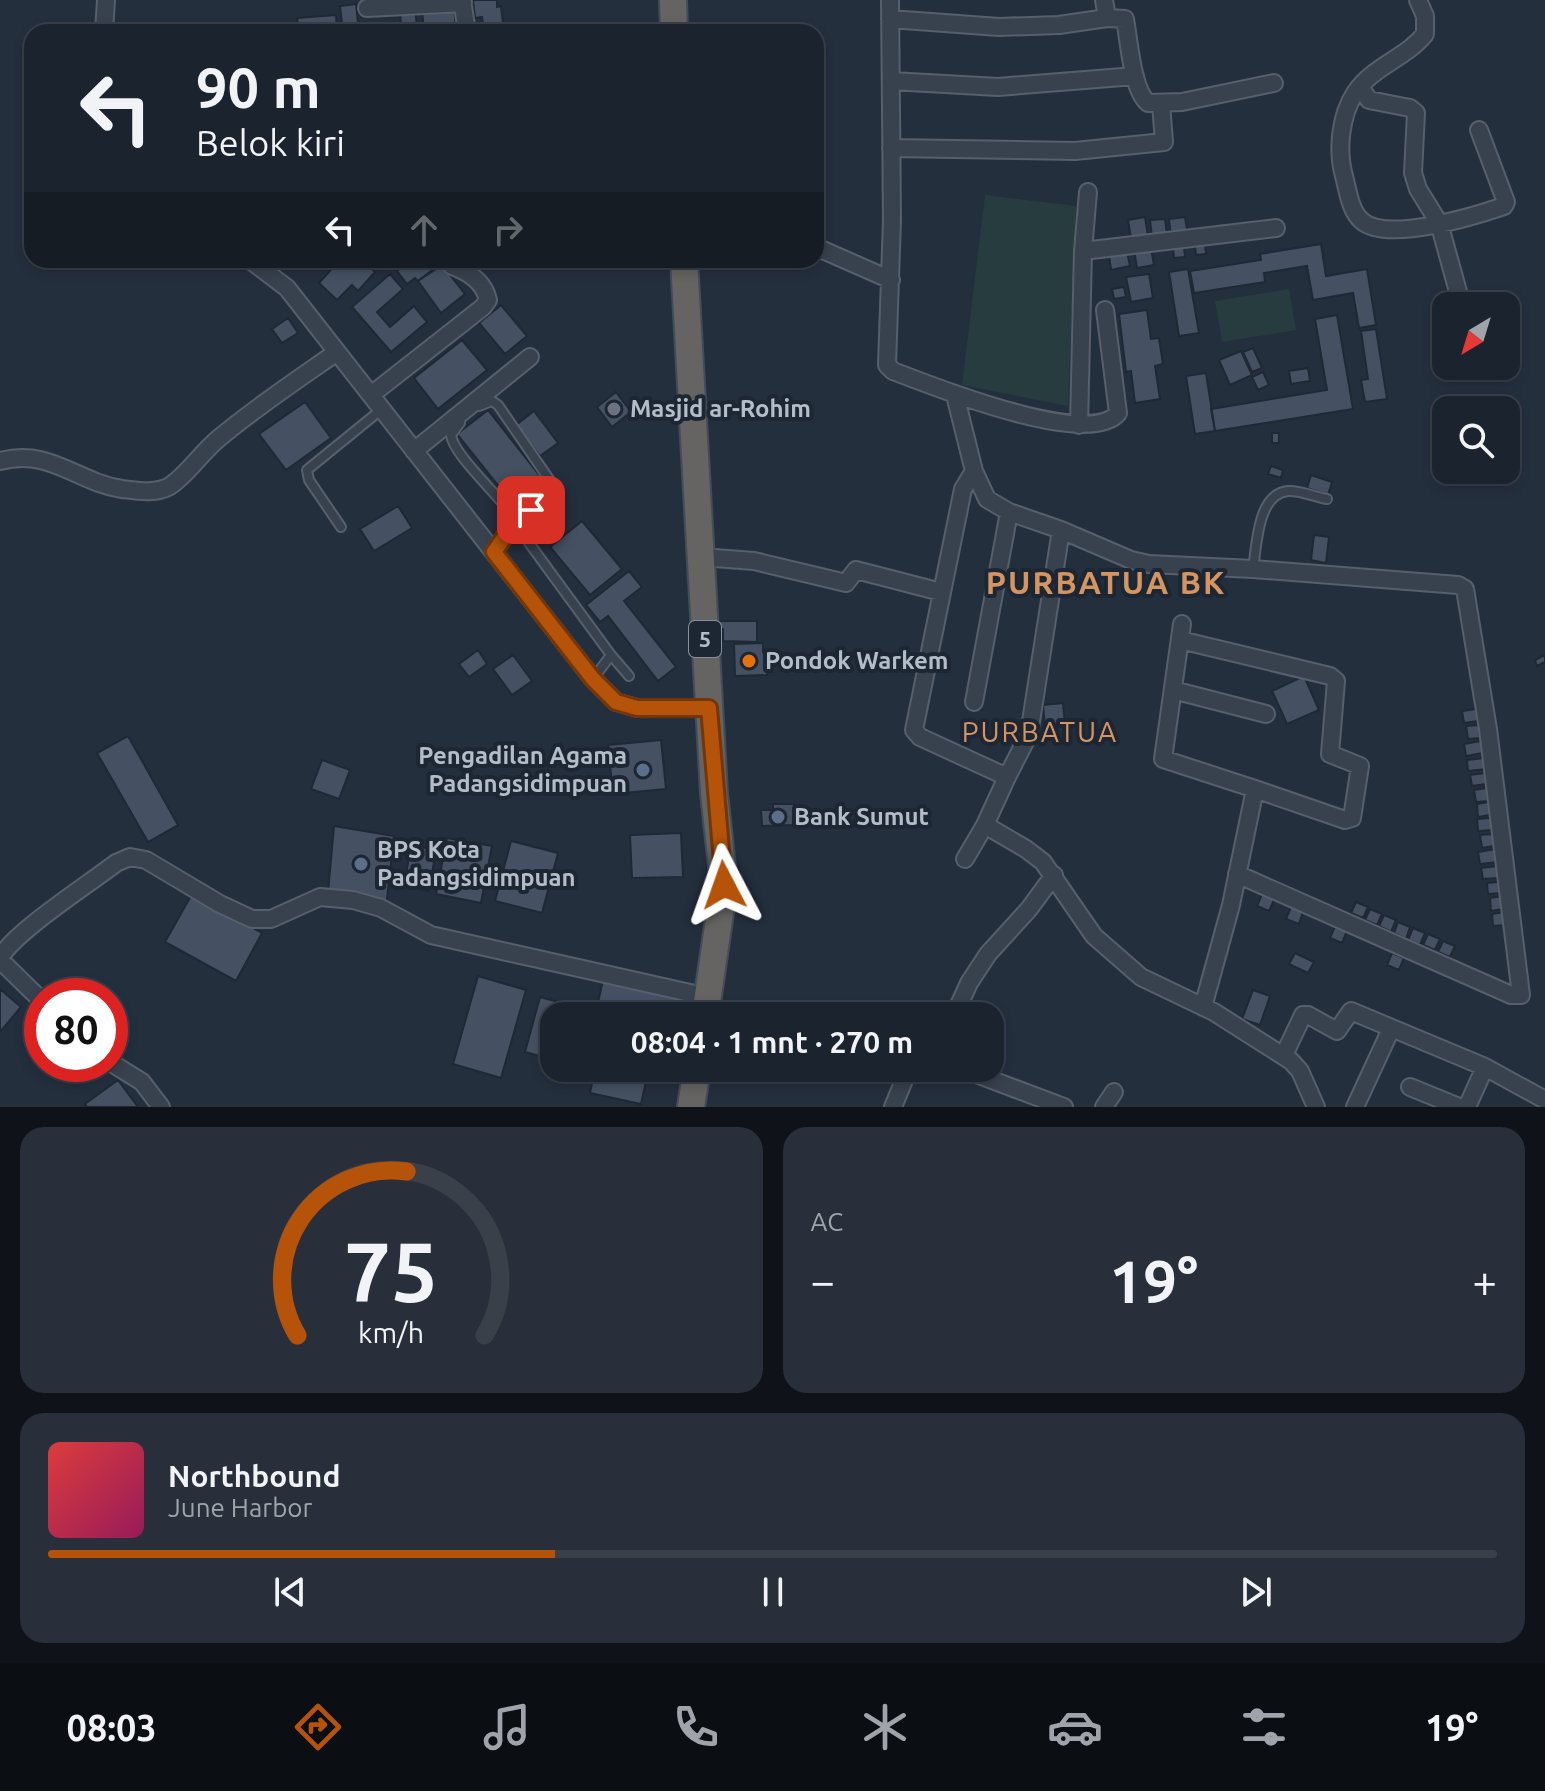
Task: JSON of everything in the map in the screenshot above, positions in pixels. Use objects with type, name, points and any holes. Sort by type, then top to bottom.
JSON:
[{"type":"highway","points":[[673,0],[674,24]]},
{"type":"highway","name":"5","points":[[684,268],[709,708],[724,885],[708,1002]]},
{"type":"highway","points":[[691,1107],[695,1082]]},
{"type":"street","points":[[104,24],[106,0]]},
{"type":"street","points":[[890,0],[891,280],[887,365],[893,371],[955,395],[1049,421],[1079,425],[1112,418],[1118,414],[1105,310]]},
{"type":"street","points":[[1104,0],[1107,18]]},
{"type":"street","points":[[1418,0],[1427,26],[1423,37],[1376,70],[1360,87],[1348,108],[1339,149],[1356,215],[1375,228],[1410,228],[1503,206],[1506,203],[1479,130]]},
{"type":"street","points":[[367,8],[463,1],[462,24]]},
{"type":"street","points":[[890,19],[999,27],[1125,19],[1135,76],[1144,101],[1161,104],[1274,83]]},
{"type":"street","points":[[891,81],[998,87],[1135,76]]},
{"type":"street","points":[[1360,87],[1369,100],[1415,111],[1413,173],[1418,189],[1439,223],[1458,292]]},
{"type":"street","points":[[891,148],[1075,151],[1164,142],[1161,104]]},
{"type":"street","points":[[1079,425],[1083,251],[1088,192]]},
{"type":"street","points":[[1083,251],[1276,228]]},
{"type":"street","points":[[824,251],[891,280]]},
{"type":"street","points":[[261,268],[287,288],[593,679],[616,702],[637,708],[709,708]]},
{"type":"street","points":[[371,395],[488,300],[486,290],[477,279],[458,268]]},
{"type":"street","points":[[0,461],[19,456],[36,457],[117,488],[146,492],[168,488],[237,423],[337,352]]},
{"type":"street","points":[[414,451],[530,357]]},
{"type":"street","points":[[955,395],[974,471],[987,499],[1009,512],[1131,560],[1149,564],[1461,586],[1465,589],[1488,729],[1521,995],[1511,995],[1237,874]]},
{"type":"street","points":[[974,471],[963,489],[914,730],[920,737],[1007,777]]},
{"type":"street","points":[[974,702],[1009,512]]},
{"type":"street","points":[[965,859],[1029,734],[1061,530]]},
{"type":"street","points":[[701,557],[754,561],[846,583],[853,572],[858,571],[941,592]]},
{"type":"street","points":[[1181,632],[1335,679],[1330,754],[1357,763],[1360,768],[1352,818],[1345,820],[1164,760],[1173,690],[1181,632]]},
{"type":"street","points":[[1173,690],[1266,714]]},
{"type":"street","points":[[1203,1007],[1255,789]]},
{"type":"street","points":[[985,825],[1035,855],[1054,875],[1088,928],[1141,977],[1203,1007],[1284,1055],[1300,1071],[1316,1107]]},
{"type":"street","points":[[24,983],[0,959],[8,946],[116,863],[130,857],[146,860],[220,904],[252,919],[271,919],[320,897],[353,900],[381,908],[431,935],[691,1002]]},
{"type":"street","points":[[960,1002],[988,954],[1029,909],[1054,875]]},
{"type":"street","points":[[1284,1055],[1304,1015],[1337,1031],[1351,1011],[1485,1067],[1545,1100]]},
{"type":"street","points":[[1355,1107],[1391,1029]]},
{"type":"street","points":[[1467,1107],[1485,1067]]},
{"type":"street","points":[[128,1073],[142,1082],[161,1107]]},
{"type":"street","points":[[893,1107],[903,1082]]},
{"type":"street","points":[[997,1082],[1063,1107]]},
{"type":"street","points":[[1410,1087],[1459,1107]]},
{"type":"street","points":[[1104,1107],[1114,1092]]},
{"type":"lane","points":[[494,552],[511,530],[515,519],[546,501],[551,494],[551,482],[498,405],[487,401],[457,426],[451,440],[515,519]]},
{"type":"lane","points":[[341,527],[309,480],[307,470],[382,409]]},
{"type":"lane","points":[[1253,569],[1266,506],[1289,491],[1327,499]]},
{"type":"lane","points":[[529,543],[629,676]]},
{"type":"lane","points":[[593,679],[611,655]]},
{"type":"green space","points":[[985,195],[1076,206],[1068,406],[962,385]]},
{"type":"green space","points":[[1289,289],[1296,330],[1222,342],[1215,301]]},
{"type":"building","points":[[473,0],[497,0],[497,7],[501,6],[503,24],[483,24],[482,17],[475,18]]},
{"type":"building","points":[[356,4],[358,24],[342,24],[340,6]]},
{"type":"building","points":[[454,7],[456,24],[423,24],[422,9]]},
{"type":"building","points":[[415,9],[417,24],[401,24],[400,10]]},
{"type":"building","points":[[336,15],[337,24],[298,24],[297,18]]},
{"type":"building","points":[[1145,217],[1148,236],[1131,239],[1128,220]]},
{"type":"building","points":[[1185,217],[1188,235],[1171,237],[1169,219]]},
{"type":"building","points":[[1165,219],[1167,235],[1152,237],[1150,220]]},
{"type":"building","points":[[1205,244],[1206,254],[1196,255],[1195,246]]},
{"type":"building","points":[[1321,244],[1326,276],[1367,269],[1376,325],[1359,328],[1353,293],[1313,300],[1307,266],[1264,273],[1265,282],[1194,293],[1190,271],[1261,260],[1260,254]]},
{"type":"building","points":[[1184,247],[1185,257],[1174,258],[1173,248]]},
{"type":"building","points":[[1151,248],[1154,265],[1137,268],[1134,250]]},
{"type":"building","points":[[1127,252],[1130,266],[1111,270],[1109,255]]},
{"type":"building","points":[[332,268],[371,268],[375,272],[358,291],[352,285],[337,300],[319,283]]},
{"type":"building","points":[[401,268],[435,268],[418,281],[415,278],[407,284],[397,271]]},
{"type":"building","points":[[438,268],[444,268],[465,294],[441,313],[418,281]]},
{"type":"building","points":[[1188,269],[1199,333],[1179,336],[1169,272]]},
{"type":"building","points":[[390,274],[403,289],[377,312],[390,327],[414,306],[427,322],[391,352],[352,307]]},
{"type":"building","points":[[1149,274],[1153,298],[1131,302],[1126,277]]},
{"type":"building","points":[[1124,287],[1126,297],[1114,299],[1112,289]]},
{"type":"building","points":[[501,305],[527,336],[505,354],[479,323]]},
{"type":"building","points":[[1147,310],[1151,339],[1159,338],[1163,364],[1155,366],[1160,399],[1135,403],[1131,371],[1126,372],[1119,314]]},
{"type":"building","points":[[1337,315],[1353,409],[1215,431],[1211,409],[1327,390],[1315,319]]},
{"type":"building","points":[[288,318],[298,333],[282,343],[272,329]]},
{"type":"building","points":[[1376,329],[1387,399],[1365,402],[1361,380],[1368,379],[1361,331]]},
{"type":"building","points":[[462,340],[487,370],[438,409],[414,378]]},
{"type":"building","points":[[1253,348],[1262,368],[1252,372],[1243,352]]},
{"type":"building","points":[[1241,351],[1252,375],[1230,385],[1219,360]]},
{"type":"building","points":[[1308,368],[1310,381],[1291,384],[1289,371]]},
{"type":"building","points":[[1263,372],[1269,385],[1258,390],[1252,377]]},
{"type":"building","points":[[1206,373],[1215,431],[1195,434],[1186,376]]},
{"type":"building","name":"Masjid ar-Rohim","points":[[616,392],[631,412],[612,427],[597,407]]},
{"type":"building","points":[[305,402],[331,438],[286,470],[259,434]]},
{"type":"building","points":[[488,410],[547,485],[517,509],[457,434]]},
{"type":"building","points":[[534,411],[558,443],[540,456],[516,425]]},
{"type":"building","points":[[1272,433],[1279,433],[1279,443],[1272,443]]},
{"type":"building","points":[[1271,466],[1283,470],[1281,478],[1268,474]]},
{"type":"building","points":[[1311,475],[1332,482],[1328,495],[1307,488]]},
{"type":"building","points":[[398,506],[412,528],[374,551],[360,529]]},
{"type":"building","points":[[582,521],[622,569],[590,595],[550,547]]},
{"type":"building","points":[[1314,535],[1329,537],[1326,563],[1311,560]]},
{"type":"building","points":[[629,571],[642,587],[624,601],[676,667],[658,681],[608,616],[600,622],[586,605]]},
{"type":"building","points":[[719,621],[757,621],[757,642],[723,641]]},
{"type":"building","points":[[763,643],[763,652],[772,652],[773,663],[767,663],[767,675],[735,676],[734,644]]},
{"type":"building","points":[[478,650],[487,664],[469,677],[459,664]]},
{"type":"building","points":[[513,655],[532,681],[512,695],[493,669]]},
{"type":"building","points":[[1545,655],[1545,662],[1537,666],[1535,660]]},
{"type":"building","points":[[1304,676],[1319,710],[1287,724],[1272,691]]},
{"type":"building","points":[[1063,703],[1065,725],[1045,727],[1043,705]]},
{"type":"building","points":[[1476,709],[1478,721],[1464,723],[1462,711]]},
{"type":"building","points":[[1479,725],[1480,738],[1468,739],[1466,726]]},
{"type":"building","points":[[128,736],[178,825],[148,842],[97,753]]},
{"type":"building","points":[[661,740],[666,789],[613,794],[608,745]]},
{"type":"building","points":[[1481,741],[1483,753],[1466,756],[1464,744]]},
{"type":"building","points":[[1484,758],[1486,769],[1468,771],[1467,760]]},
{"type":"building","points":[[322,760],[350,770],[339,799],[311,789]]},
{"type":"building","points":[[1485,773],[1486,784],[1472,786],[1470,775]]},
{"type":"building","points":[[1487,788],[1488,801],[1476,802],[1474,790]]},
{"type":"building","points":[[1489,802],[1490,815],[1478,817],[1477,804]]},
{"type":"building","points":[[773,804],[794,804],[794,825],[762,826],[761,810],[773,810]]},
{"type":"building","points":[[1491,818],[1493,830],[1478,831],[1477,819]]},
{"type":"building","name":"BPS Kota Padangsidimpuan","points":[[334,826],[394,836],[386,907],[328,893]]},
{"type":"building","points":[[681,833],[683,877],[632,878],[630,835]]},
{"type":"building","points":[[1493,834],[1494,846],[1482,848],[1480,835]]},
{"type":"building","points":[[447,838],[492,846],[481,903],[436,894]]},
{"type":"building","points":[[511,841],[558,853],[542,913],[495,901]]},
{"type":"building","points":[[411,845],[436,850],[429,891],[404,886]]},
{"type":"building","points":[[1496,849],[1498,862],[1480,864],[1478,852]]},
{"type":"building","points":[[1497,866],[1499,878],[1483,879],[1481,868]]},
{"type":"building","points":[[1500,882],[1501,893],[1488,894],[1487,883]]},
{"type":"building","points":[[192,894],[262,933],[236,981],[165,942]]},
{"type":"building","points":[[1262,894],[1274,900],[1269,911],[1257,906]]},
{"type":"building","points":[[1502,896],[1503,909],[1491,911],[1490,898]]},
{"type":"building","points":[[1356,902],[1368,907],[1363,918],[1351,913]]},
{"type":"building","points":[[1291,907],[1303,912],[1299,924],[1286,919]]},
{"type":"building","points":[[1370,909],[1382,914],[1377,925],[1365,920]]},
{"type":"building","points":[[1504,912],[1506,925],[1493,926],[1492,914]]},
{"type":"building","points":[[1384,915],[1396,920],[1391,932],[1379,926]]},
{"type":"building","points":[[1398,922],[1410,927],[1406,939],[1394,933]]},
{"type":"building","points":[[1335,926],[1347,931],[1342,943],[1330,938]]},
{"type":"building","points":[[1413,928],[1425,933],[1420,945],[1408,940]]},
{"type":"building","points":[[1428,934],[1440,939],[1435,950],[1423,945]]},
{"type":"building","points":[[1443,941],[1455,946],[1450,957],[1438,952]]},
{"type":"building","points":[[1295,953],[1314,962],[1308,973],[1289,964]]},
{"type":"building","points":[[1392,953],[1404,958],[1399,970],[1387,965]]},
{"type":"building","points":[[478,976],[526,990],[501,1078],[453,1064]]},
{"type":"building","points":[[603,980],[679,997],[678,1002],[598,1002]]},
{"type":"building","points":[[0,989],[21,1007],[0,1032]]},
{"type":"building","points":[[1253,990],[1270,996],[1260,1025],[1242,1019]]},
{"type":"building","points":[[540,997],[558,1002],[540,1002],[540,1056],[525,1052]]},
{"type":"building","points":[[119,1082],[138,1107],[87,1107],[85,1104]]},
{"type":"building","points":[[592,1082],[646,1082],[641,1104],[590,1093]]},
{"type":"place","name":"Masjid ar-Rohim","points":[[614,409]]},
{"type":"place","name":"Pondok Warkem","points":[[749,661]]},
{"type":"place","name":"Pengadilan Agama Padangsidimpuan","points":[[643,770]]},
{"type":"place","name":"Bank Sumut","points":[[778,817]]},
{"type":"place","name":"BPS Kota Padangsidimpuan","points":[[361,864]]},
{"type":"district","name":"PURBATUA BK","points":[[1106,583]]},
{"type":"district","name":"PURBATUA","points":[[1040,732]]},
{"type":"route","points":[[531,510],[515,519],[511,530],[494,552],[593,679],[616,702],[637,708],[709,708],[724,885]]}]
